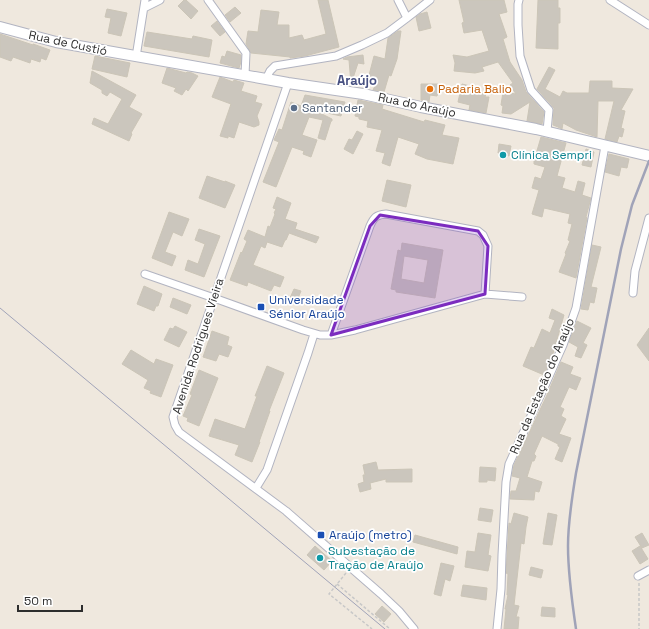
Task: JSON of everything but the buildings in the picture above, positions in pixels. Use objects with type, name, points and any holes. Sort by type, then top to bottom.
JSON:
[{"type":"main road","name":"Rua de Custió","points":[[0,28],[56,42],[136,57]]},
{"type":"main road","name":"Rua do Araújo","points":[[136,57],[288,83],[363,94],[421,107],[547,131],[649,156]]},
{"type":"street","points":[[136,57],[145,0]]},
{"type":"street","points":[[144,8],[160,0]]},
{"type":"street","points":[[208,0],[246,53],[245,75]]},
{"type":"street","points":[[398,0],[407,18]]},
{"type":"street","points":[[266,79],[270,71],[275,66],[336,56],[387,33],[430,0]]},
{"type":"street","points":[[519,0],[518,25],[520,56],[531,90],[549,110],[547,131]]},
{"type":"street","points":[[610,0],[649,25]]},
{"type":"street","name":"Avenida Rodrigues Vieira","points":[[288,83],[173,417],[179,432],[286,511],[390,602],[414,629]]},
{"type":"street","name":"Rua da Estação do Araújo","points":[[497,629],[501,589],[506,482],[509,464],[563,345],[576,308],[605,146]]},
{"type":"street","points":[[331,335],[370,226],[373,219],[380,215],[386,214],[478,231],[483,235],[488,246],[485,294]]},
{"type":"street","points":[[633,293],[635,271],[649,218]]},
{"type":"street","points":[[145,274],[314,334],[331,335],[355,330],[485,294],[522,297]]},
{"type":"street","points":[[256,488],[267,470],[314,334]]},
{"type":"street","points":[[638,576],[649,570]]},
{"type":"path","points":[[351,567],[329,594],[372,629]]},
{"type":"path","points":[[638,576],[639,629]]},
{"type":"path","points":[[336,584],[390,629]]},
{"type":"highlighted area","points":[[380,215],[478,231],[488,246],[485,294],[331,335],[370,226]]},
{"type":"tram line","points":[[0,308],[385,629]]},
{"type":"railway","points":[[576,629],[570,588],[568,556],[570,510],[576,473],[621,249],[632,205],[649,161]]},
{"type":"place","name":"Padaria Balio","points":[[430,89]]},
{"type":"place","name":"Santander","points":[[294,108]]},
{"type":"place","name":"Clínica Sempri","points":[[503,155]]},
{"type":"place","name":"Universidade Sénior Araújo","points":[[261,307]]},
{"type":"place","name":"Araújo (metro)","points":[[321,535]]},
{"type":"place","name":"Subestação de Tração de Araújo","points":[[320,558]]},
{"type":"district","name":"Araújo","points":[[357,80]]}]
